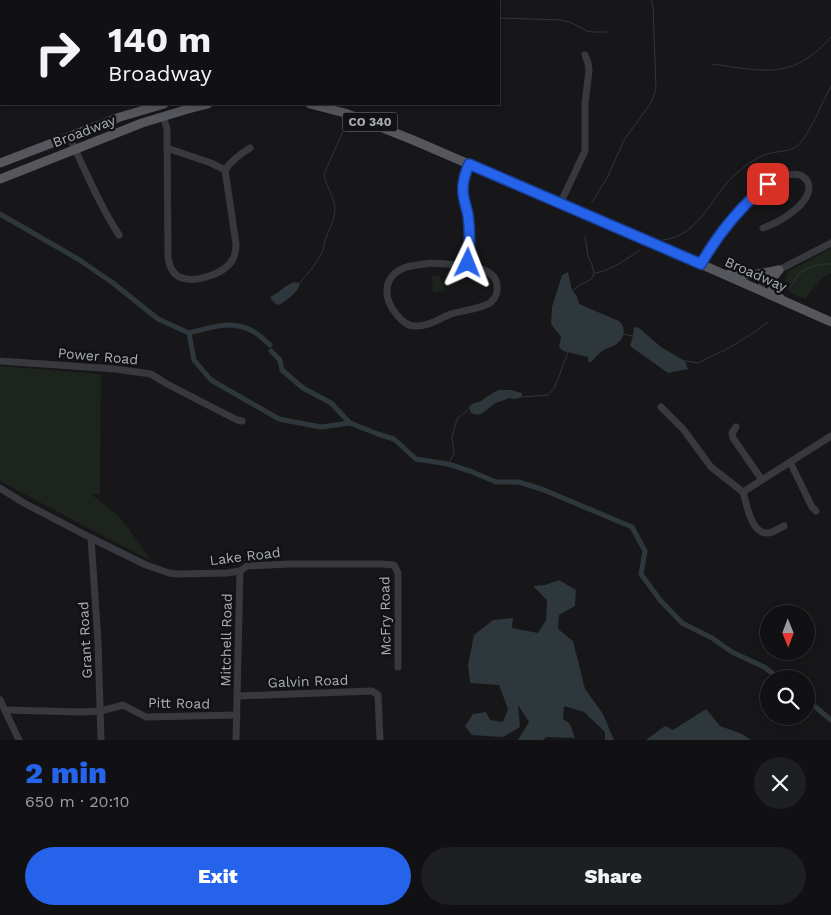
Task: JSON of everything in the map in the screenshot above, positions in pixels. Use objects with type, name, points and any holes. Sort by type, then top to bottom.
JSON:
[{"type":"main road","name":"Broadway","points":[[0,164],[113,119],[161,105]]},
{"type":"main road","name":"Broadway","points":[[0,179],[142,123],[204,105]]},
{"type":"main road","name":"Broadway","points":[[314,105],[374,124],[712,268],[831,322]]},
{"type":"main road","points":[[113,119],[147,112],[156,112],[163,116]]},
{"type":"main road","points":[[712,268],[745,275],[779,270]]},
{"type":"main road","points":[[779,270],[772,279],[772,288],[775,294],[786,302]]},
{"type":"street","points":[[560,204],[585,151],[585,103],[589,70],[585,55]]},
{"type":"street","points":[[163,116],[167,129],[168,258],[169,266],[180,278],[201,279],[216,273],[227,266],[232,260],[236,244],[225,170],[230,162],[250,148]]},
{"type":"street","points":[[70,136],[109,220],[119,235]]},
{"type":"street","points":[[167,148],[198,158],[225,170]]},
{"type":"street","points":[[468,266],[470,250],[468,213],[463,196],[463,188],[469,164]]},
{"type":"street","points":[[701,264],[713,243],[754,196],[768,184],[778,178],[792,174],[805,178],[809,188],[802,204],[780,220],[763,228]]},
{"type":"street","points":[[759,290],[766,278],[831,243]]},
{"type":"street","points":[[430,263],[468,266],[484,269],[492,274],[497,284],[497,293],[491,302],[483,306],[451,314],[425,325],[417,326],[409,326],[400,319],[390,306],[387,294],[388,283],[394,273],[405,268],[430,263]]},
{"type":"street","name":"Power Road","points":[[0,361],[112,369],[151,374],[167,384],[242,421]]},
{"type":"street","points":[[661,407],[683,429],[711,467],[743,492],[750,516],[758,529],[768,533],[784,526]]},
{"type":"street","points":[[736,427],[732,433],[732,438],[762,480]]},
{"type":"street","points":[[743,492],[831,436]]},
{"type":"street","points":[[790,462],[816,512]]},
{"type":"street","name":"Lake Road","points":[[0,488],[24,503],[91,538],[169,573],[219,573],[240,571],[247,566],[289,564],[394,565]]},
{"type":"street","name":"Grant Road","points":[[91,538],[98,641],[101,740]]},
{"type":"street","name":"McFry Road","points":[[394,565],[398,574],[398,667]]},
{"type":"street","name":"Mitchell Road","points":[[236,740],[240,571]]},
{"type":"street","name":"Galvin Road","points":[[238,696],[372,691],[378,695],[380,740]]},
{"type":"street","points":[[0,700],[19,740]]},
{"type":"street","name":"Pitt Road","points":[[5,710],[81,712],[101,711],[123,705],[146,717],[237,716]]},
{"type":"shaded area","points":[[831,248],[831,273],[820,281],[805,299],[788,290],[785,283],[788,272]]},
{"type":"shaded area","points":[[568,272],[571,288],[579,304],[619,321],[623,327],[624,334],[621,340],[602,351],[591,362],[588,362],[588,357],[563,351],[559,347],[561,337],[551,324],[552,307],[562,275]]},
{"type":"shaded area","points":[[440,275],[441,283],[444,282],[445,291],[433,292],[432,276]]},
{"type":"shaded area","points":[[294,282],[300,283],[297,290],[279,305],[276,304],[270,297]]},
{"type":"shaded area","points":[[634,327],[639,328],[661,347],[685,361],[688,369],[668,373],[630,346]]},
{"type":"shaded area","points":[[0,366],[101,374],[100,495],[91,494],[119,516],[152,561],[0,481]]},
{"type":"shaded area","points":[[499,390],[511,390],[522,393],[522,397],[509,398],[478,415],[471,413],[469,407],[471,405]]},
{"type":"shaded area","points":[[559,580],[576,590],[575,606],[559,615],[558,629],[573,641],[585,689],[603,714],[614,740],[605,740],[605,732],[584,712],[564,706],[563,719],[570,724],[575,738],[547,737],[543,740],[518,740],[529,722],[518,705],[520,727],[503,737],[472,735],[465,726],[473,714],[486,712],[490,720],[503,722],[508,709],[499,685],[470,683],[468,665],[474,635],[493,620],[513,618],[512,628],[538,633],[546,620],[547,600],[533,586],[545,585]]},
{"type":"shaded area","points":[[706,709],[720,726],[742,734],[751,740],[646,740],[665,726],[673,730]]},
{"type":"waterway","points":[[592,202],[607,178],[624,140],[651,103],[656,89],[653,6],[651,0]]},
{"type":"waterway","points":[[500,18],[561,20],[572,23],[587,31],[607,32]]},
{"type":"waterway","points":[[712,64],[762,70],[790,67],[804,61],[831,37]]},
{"type":"waterway","points":[[663,240],[676,237],[697,222],[720,191],[748,164],[763,155],[797,146],[811,126],[831,86]]},
{"type":"waterway","points":[[300,283],[321,254],[334,219],[335,208],[324,174],[344,129]]},
{"type":"waterway","points":[[0,214],[78,259],[113,283],[158,319],[189,333],[222,325],[238,326],[256,333],[270,345]]},
{"type":"waterway","points":[[572,291],[592,278],[594,273],[588,256],[585,236]]},
{"type":"waterway","points":[[595,273],[613,267],[640,250]]},
{"type":"waterway","points":[[790,288],[799,274],[806,269],[818,265],[831,264]]},
{"type":"waterway","points":[[685,361],[698,363],[727,349],[768,322]]},
{"type":"waterway","points":[[189,333],[194,360],[211,380],[279,419],[321,427],[350,423],[394,439],[416,459],[448,464],[496,482],[519,482],[544,490],[632,527],[645,551],[641,574],[660,600],[682,623],[768,670]]},
{"type":"waterway","points":[[624,334],[633,336]]},
{"type":"waterway","points":[[271,351],[280,360],[282,370],[303,388],[331,403],[350,423]]},
{"type":"waterway","points":[[522,397],[548,395],[555,387],[568,352]]},
{"type":"waterway","points":[[448,464],[454,454],[452,437],[457,419],[469,409]]},
{"type":"waterway","points":[[815,707],[831,720]]},
{"type":"route","points":[[468,263],[470,250],[468,213],[463,196],[463,188],[469,164],[701,264],[713,243],[754,196],[768,184]]}]
